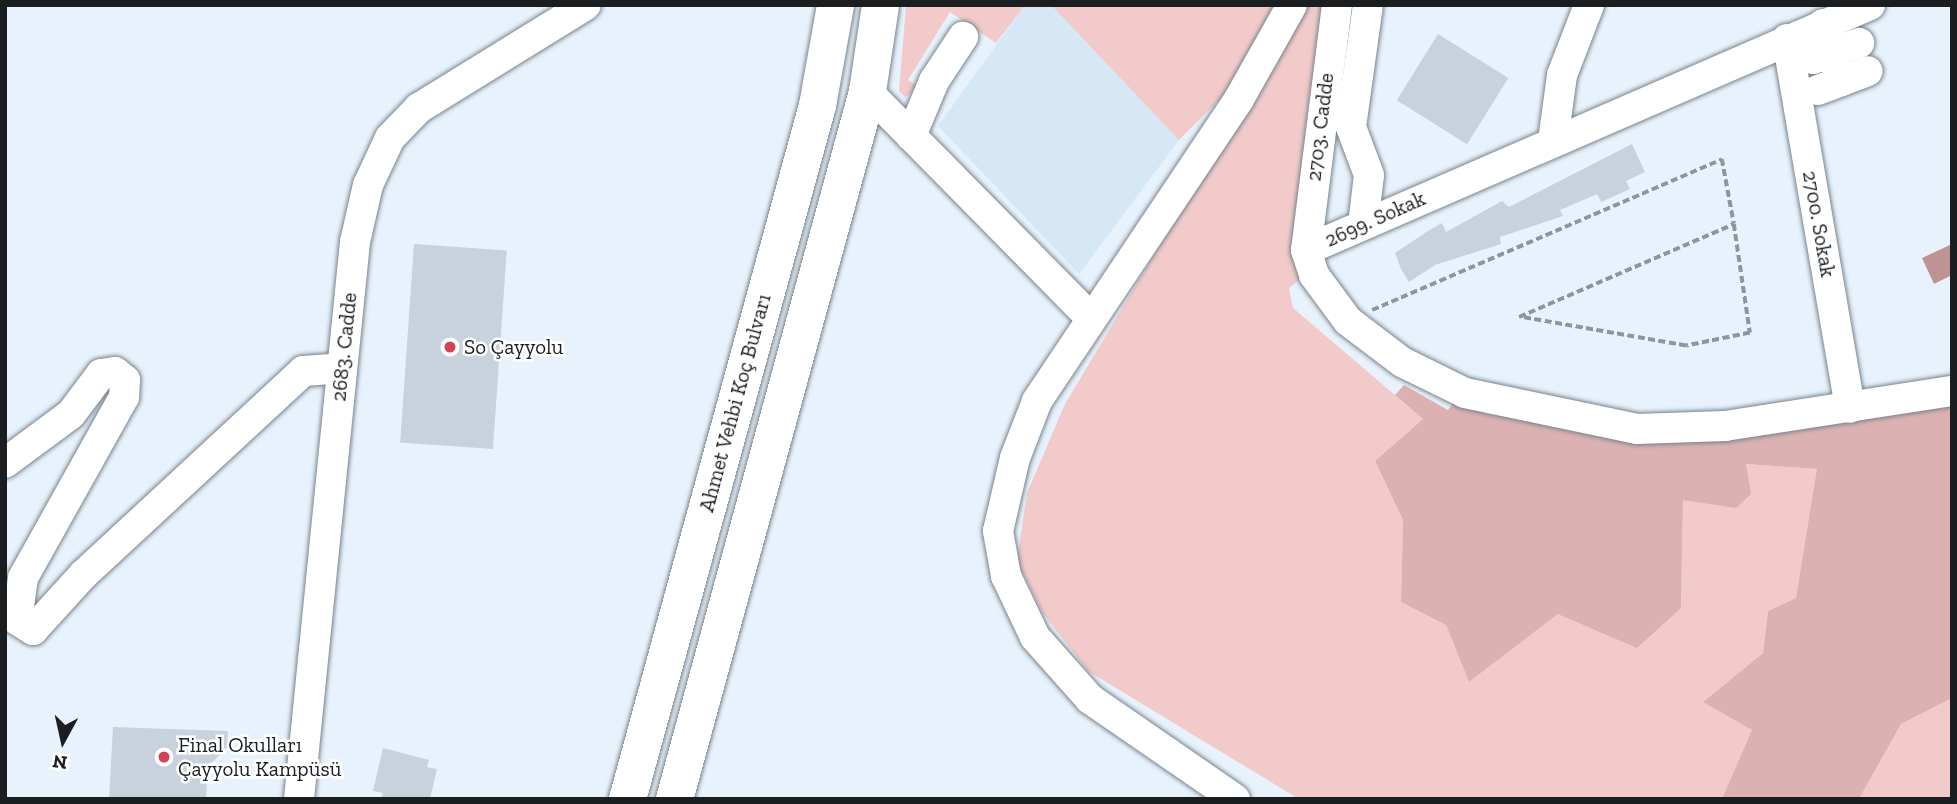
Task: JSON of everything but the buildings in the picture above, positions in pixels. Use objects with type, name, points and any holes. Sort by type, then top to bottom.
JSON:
[{"type":"main road","name":"Ahmet Vehbi Koç Bulvarı","points":[[627,799],[817,105],[835,5]]},
{"type":"main road","name":"Ahmet Vehbi Koç Bulvarı","points":[[674,799],[867,91],[880,5]]},
{"type":"street","name":"2683. Cadde","points":[[299,799],[360,213],[390,138],[436,95],[586,5]]},
{"type":"street","points":[[1235,799],[1090,699],[1035,637],[1006,576],[998,531],[1015,458],[1037,401],[1239,99],[1292,5]]},
{"type":"street","name":"2703. Cadde","points":[[1306,250],[1337,5]]},
{"type":"street","points":[[1363,225],[1369,175],[1351,127],[1368,5]]},
{"type":"street","points":[[1553,141],[1562,75],[1589,5]]},
{"type":"street","name":"2699. Sokak","points":[[1870,5],[1306,250],[1314,275],[1348,321],[1402,362],[1465,393],[1594,422],[1682,430],[1850,408],[1952,391]]},
{"type":"street","points":[[1823,24],[1842,81]]},
{"type":"street","points":[[911,136],[934,81],[963,37]]},
{"type":"street","name":"2700. Sokak","points":[[1787,39],[1850,408]]},
{"type":"street","points":[[867,91],[1091,318]]},
{"type":"street","points":[[5,463],[71,414],[101,374],[115,372],[125,380],[110,423],[23,578],[17,620],[33,630],[83,575],[303,371],[342,369]]},
{"type":"path","points":[[1348,321],[1722,159],[1734,224],[1750,333],[1686,346],[1520,317],[1734,224]]},
{"type":"shaded area","points":[[906,5],[1025,5],[996,43],[950,12],[908,80],[921,88],[905,97],[899,91]]},
{"type":"shaded area","points":[[1025,5],[1051,5],[1179,140],[1079,274],[938,126]]},
{"type":"shaded area","points":[[1051,5],[1278,5],[1226,93],[1179,140]]},
{"type":"shaded area","points":[[1303,5],[1325,5],[1294,233],[1303,277],[1289,288],[1293,308],[1423,419],[1375,461],[1403,520],[1401,602],[1446,625],[1469,682],[1558,614],[1681,608],[1683,500],[1745,464],[1818,469],[1796,598],[1768,611],[1763,653],[1703,702],[1753,730],[1722,799],[1299,799],[1088,671],[1042,612],[1017,561],[1027,493],[1065,404]]},
{"type":"shaded area","points":[[1952,244],[1952,275],[1934,284],[1922,258]]},
{"type":"shaded area","points":[[1404,385],[1448,410],[1454,402],[1487,414],[1680,443],[1952,398],[1952,698],[1901,724],[1859,799],[1722,799],[1752,730],[1703,702],[1763,653],[1768,611],[1796,598],[1817,469],[1746,464],[1751,494],[1736,508],[1683,500],[1681,608],[1637,648],[1558,614],[1469,682],[1446,625],[1401,602],[1403,520],[1375,461],[1423,419],[1395,395]]},
{"type":"shaded area","points":[[1952,698],[1952,799],[1859,799],[1901,724]]},
{"type":"place","name":"So Çayyolu","points":[[450,347]]},
{"type":"place","name":"Final Okulları Çayyolu Kampüsü","points":[[164,757]]}]
